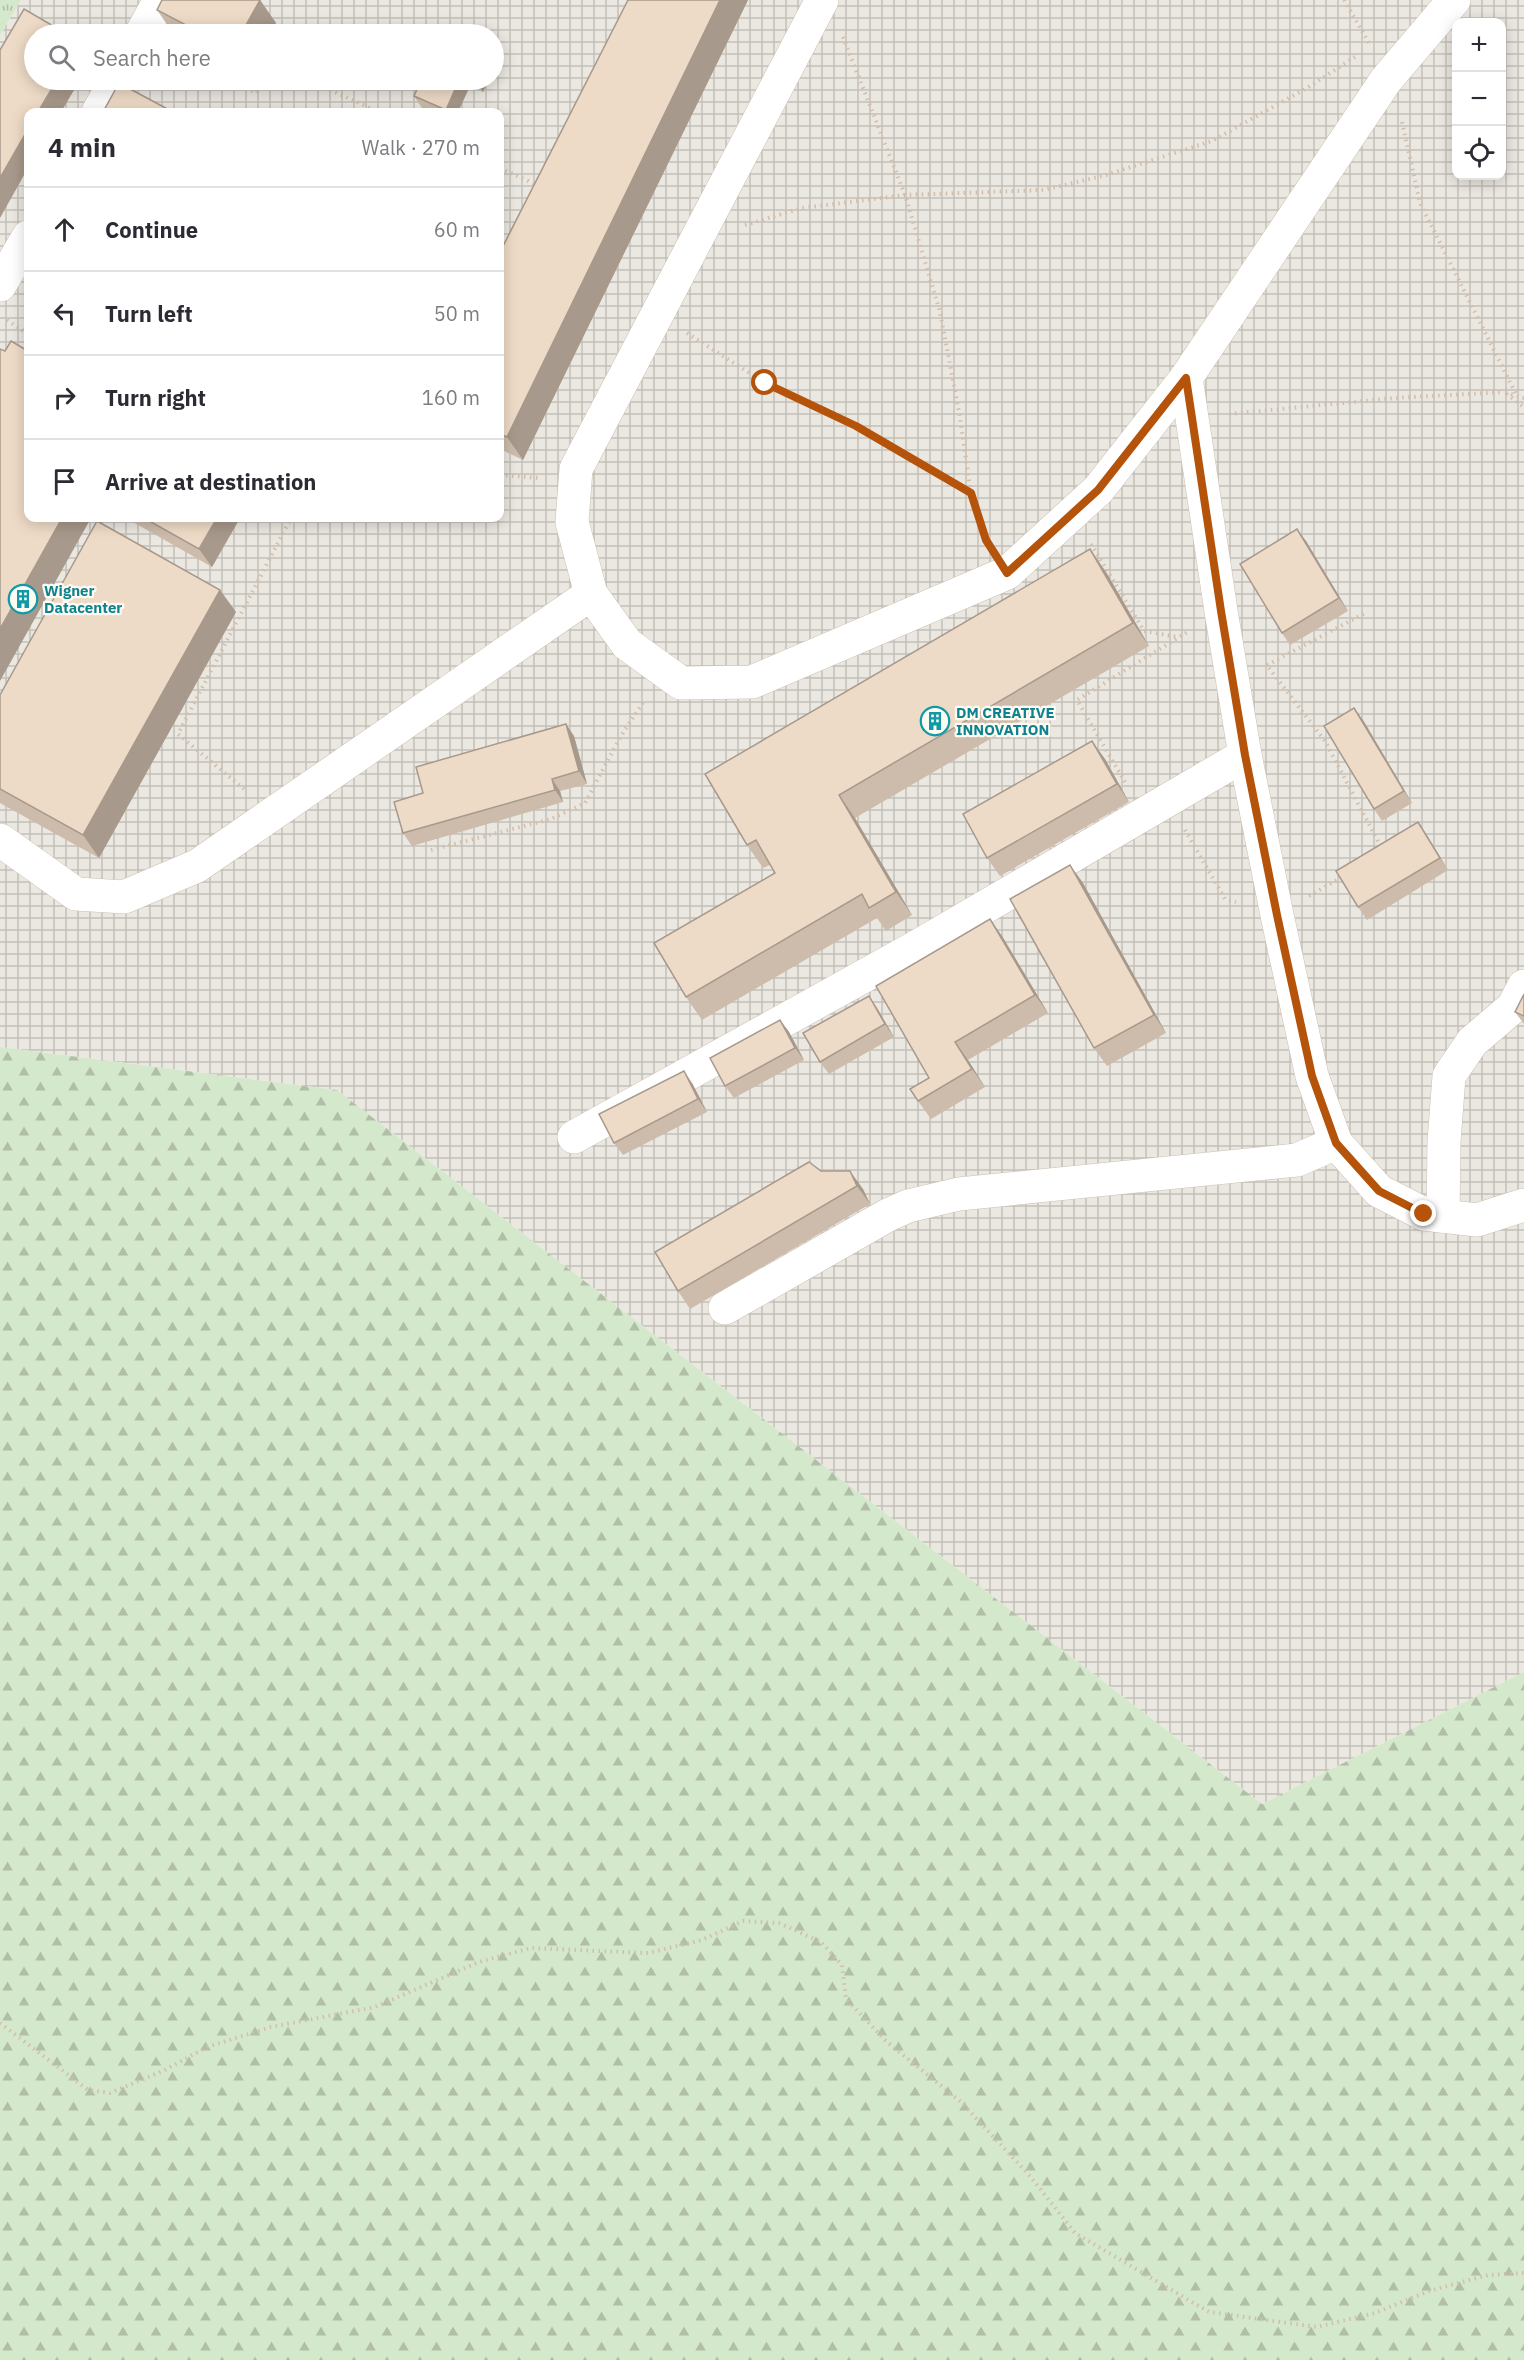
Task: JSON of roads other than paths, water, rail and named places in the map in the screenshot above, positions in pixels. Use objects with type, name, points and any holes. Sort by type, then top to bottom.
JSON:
[{"type":"lane","points":[[147,24],[160,0]]},
{"type":"lane","points":[[822,0],[576,469],[572,522],[591,594],[627,644],[681,682],[752,682],[1007,573],[1098,490],[1186,378],[1386,80],[1454,0]]},
{"type":"lane","points":[[100,108],[110,90]]},
{"type":"lane","points":[[0,285],[24,244]]},
{"type":"lane","points":[[1186,378],[1245,755],[1312,1076],[1336,1143],[1379,1191],[1424,1214],[1477,1220],[1524,1205]]},
{"type":"lane","points":[[0,840],[76,894],[124,897],[197,866],[591,594]]},
{"type":"lane","points":[[574,1137],[918,946],[1245,755]]},
{"type":"lane","points":[[1443,1216],[1444,1142],[1449,1076],[1472,1042],[1513,1007],[1524,986]]},
{"type":"lane","points":[[725,1308],[888,1215],[908,1206],[959,1194],[1297,1160],[1336,1143]]},
{"type":"place","name":"Wigner Datacenter","points":[[23,599]]},
{"type":"place","name":"DM CREATIVE INNOVATION","points":[[935,721]]}]
